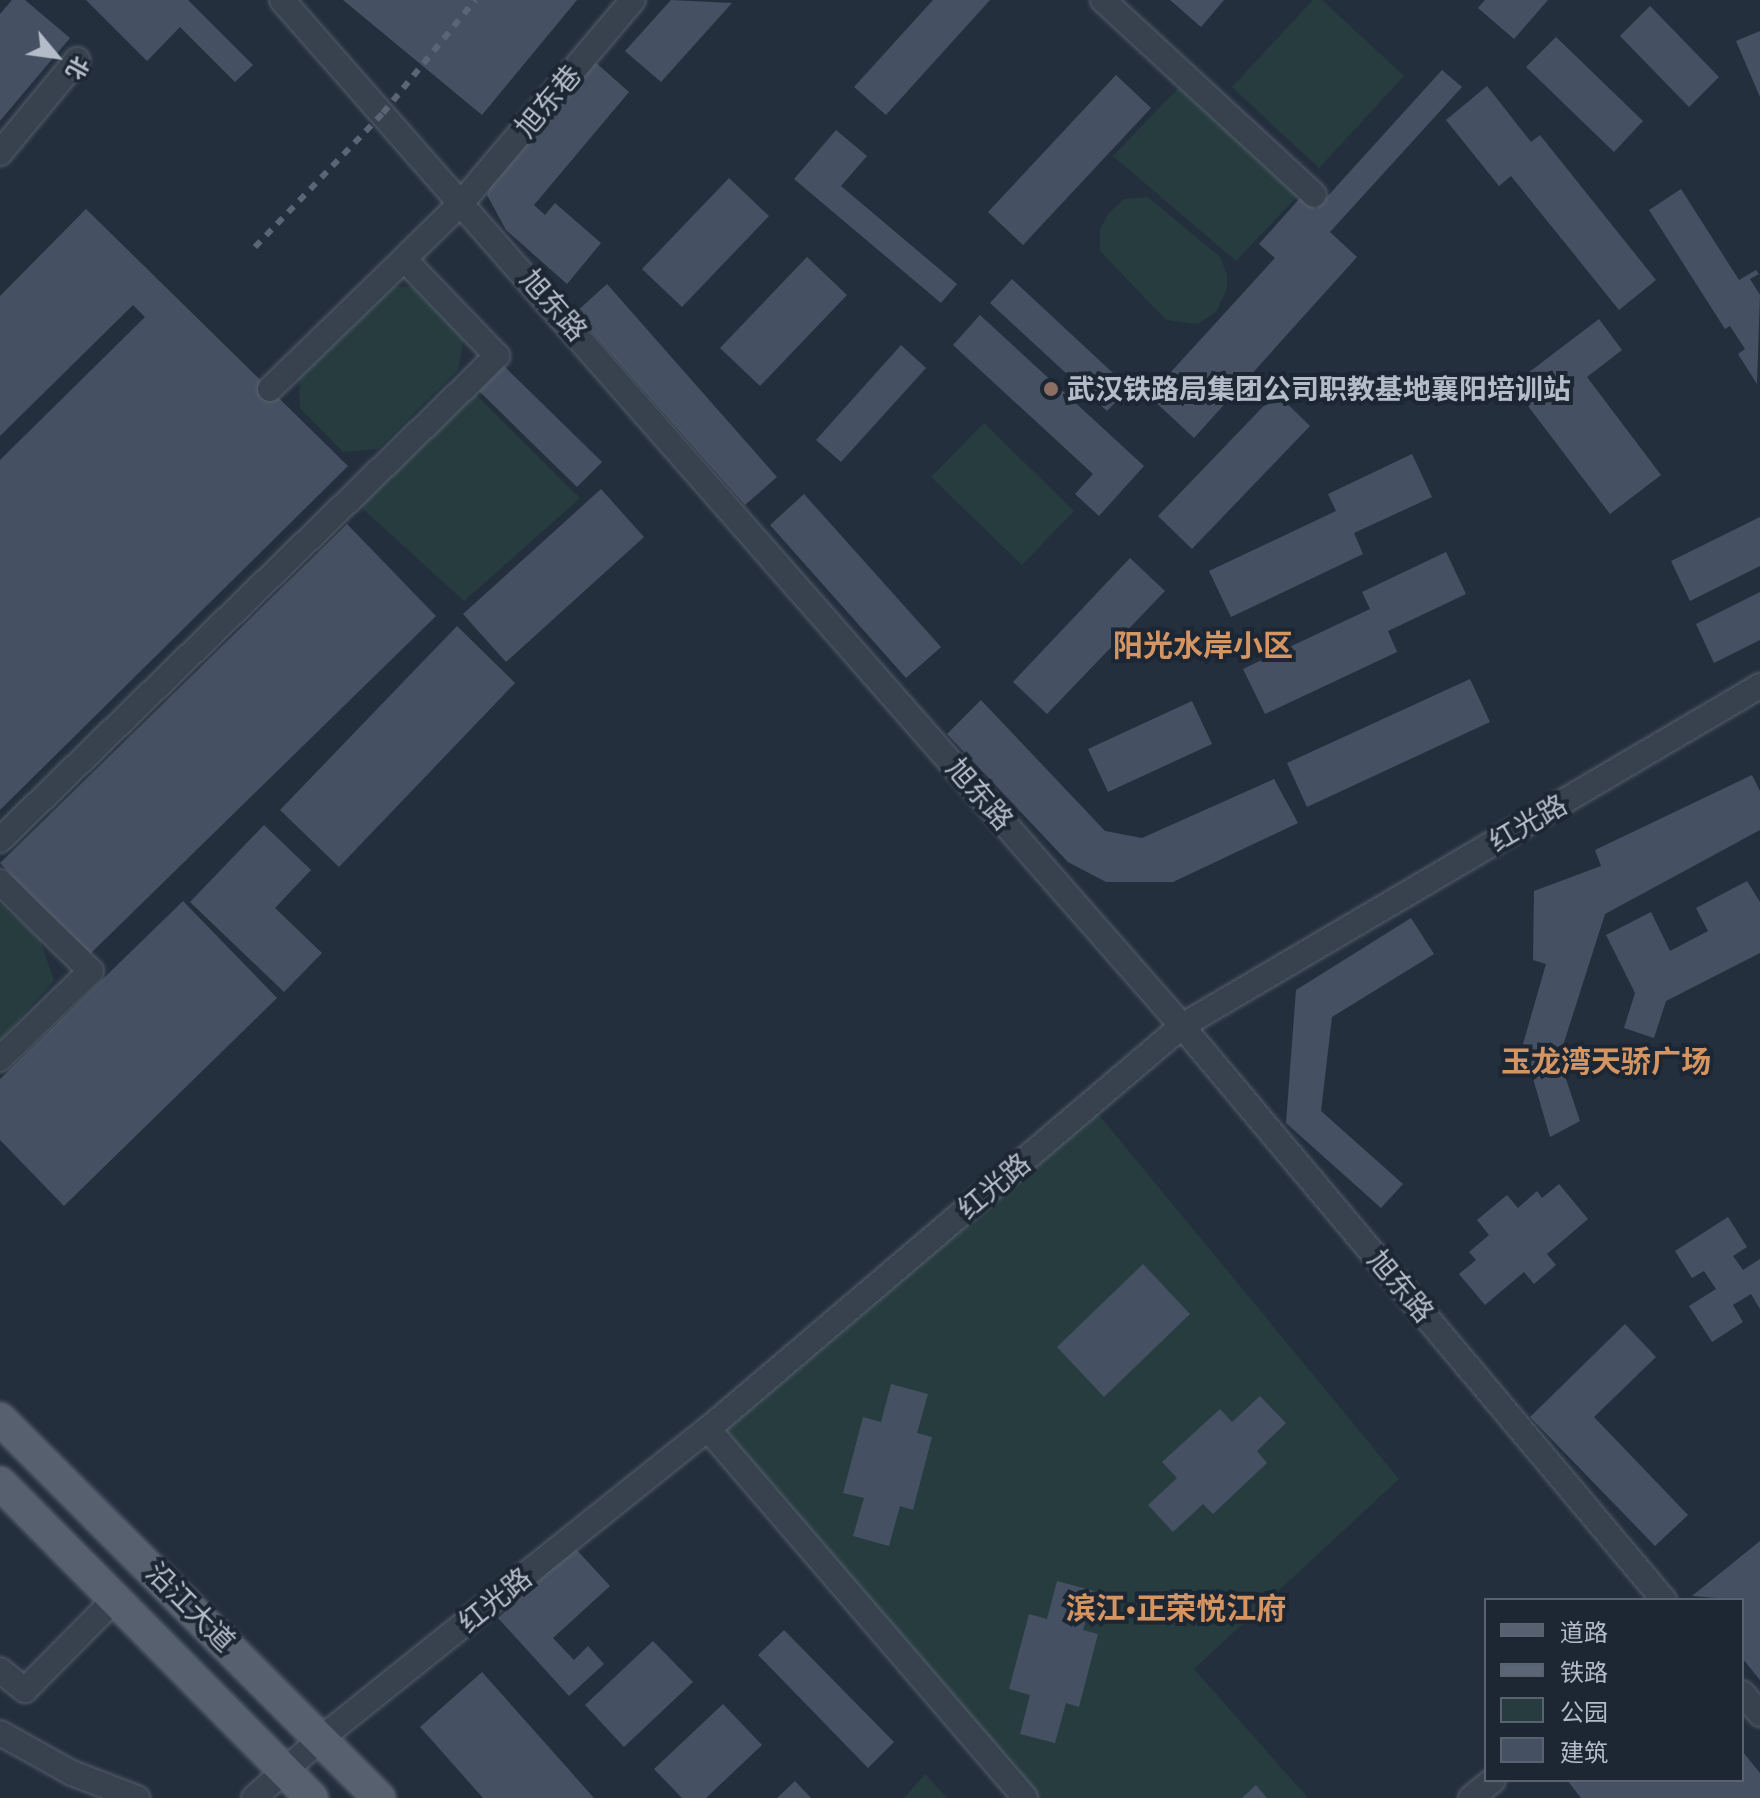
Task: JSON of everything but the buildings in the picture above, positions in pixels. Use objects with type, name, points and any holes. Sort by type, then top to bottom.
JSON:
[{"type":"main road","name":"沿江大道","points":[[0,1419],[323,1737],[379,1798]]},
{"type":"main road","name":"沿江大道","points":[[0,1483],[312,1798]]},
{"type":"street","name":"旭东路","points":[[282,0],[463,201],[1182,1026],[1662,1598]]},
{"type":"street","name":"旭东巷","points":[[270,389],[463,201],[633,0]]},
{"type":"street","points":[[1103,0],[1314,195]]},
{"type":"street","points":[[0,153],[77,60]]},
{"type":"street","points":[[0,840],[497,356],[404,259]]},
{"type":"street","name":"红光路","points":[[254,1798],[323,1737],[708,1429],[1182,1026],[1760,686]]},
{"type":"street","points":[[0,882],[91,971],[0,1059]]},
{"type":"street","points":[[708,1429],[1025,1798]]},
{"type":"street","points":[[0,1670],[25,1690],[115,1599]]},
{"type":"street","points":[[1744,1695],[1760,1714]]},
{"type":"street","points":[[0,1733],[72,1773],[137,1798]]},
{"type":"street","points":[[1471,1798],[1491,1782]]},
{"type":"green space","points":[[1313,0],[1322,0],[1404,76],[1319,168],[1232,87]]},
{"type":"green space","points":[[1188,78],[1306,187],[1236,261],[1113,156]]},
{"type":"green space","points":[[1148,197],[1220,257],[1227,275],[1227,289],[1216,312],[1198,324],[1166,320],[1100,251],[1100,229],[1109,213],[1124,199]]},
{"type":"green space","points":[[383,287],[413,287],[464,338],[458,370],[378,449],[343,452],[300,408],[299,370]]},
{"type":"green space","points":[[467,386],[580,498],[464,601],[352,499]]},
{"type":"green space","points":[[984,423],[1074,511],[1022,565],[931,477]]},
{"type":"green space","points":[[0,904],[40,939],[54,981],[0,1040]]},
{"type":"green space","points":[[1090,1104],[1399,1479],[1194,1669],[1308,1798],[1025,1798],[708,1429]]},
{"type":"green space","points":[[925,1774],[947,1798],[904,1798]]},
{"type":"railway","points":[[255,247],[383,113],[475,0]]},
{"type":"place","name":"武汉铁路局集团公司职教基地襄阳培训站","points":[[1051,389]]},
{"type":"district","name":"阳光水岸小区","points":[[1203,646]]},
{"type":"district","name":"玉龙湾天骄广场","points":[[1606,1062]]},
{"type":"district","name":"滨江•正荣悦江府","points":[[1176,1609]]}]
